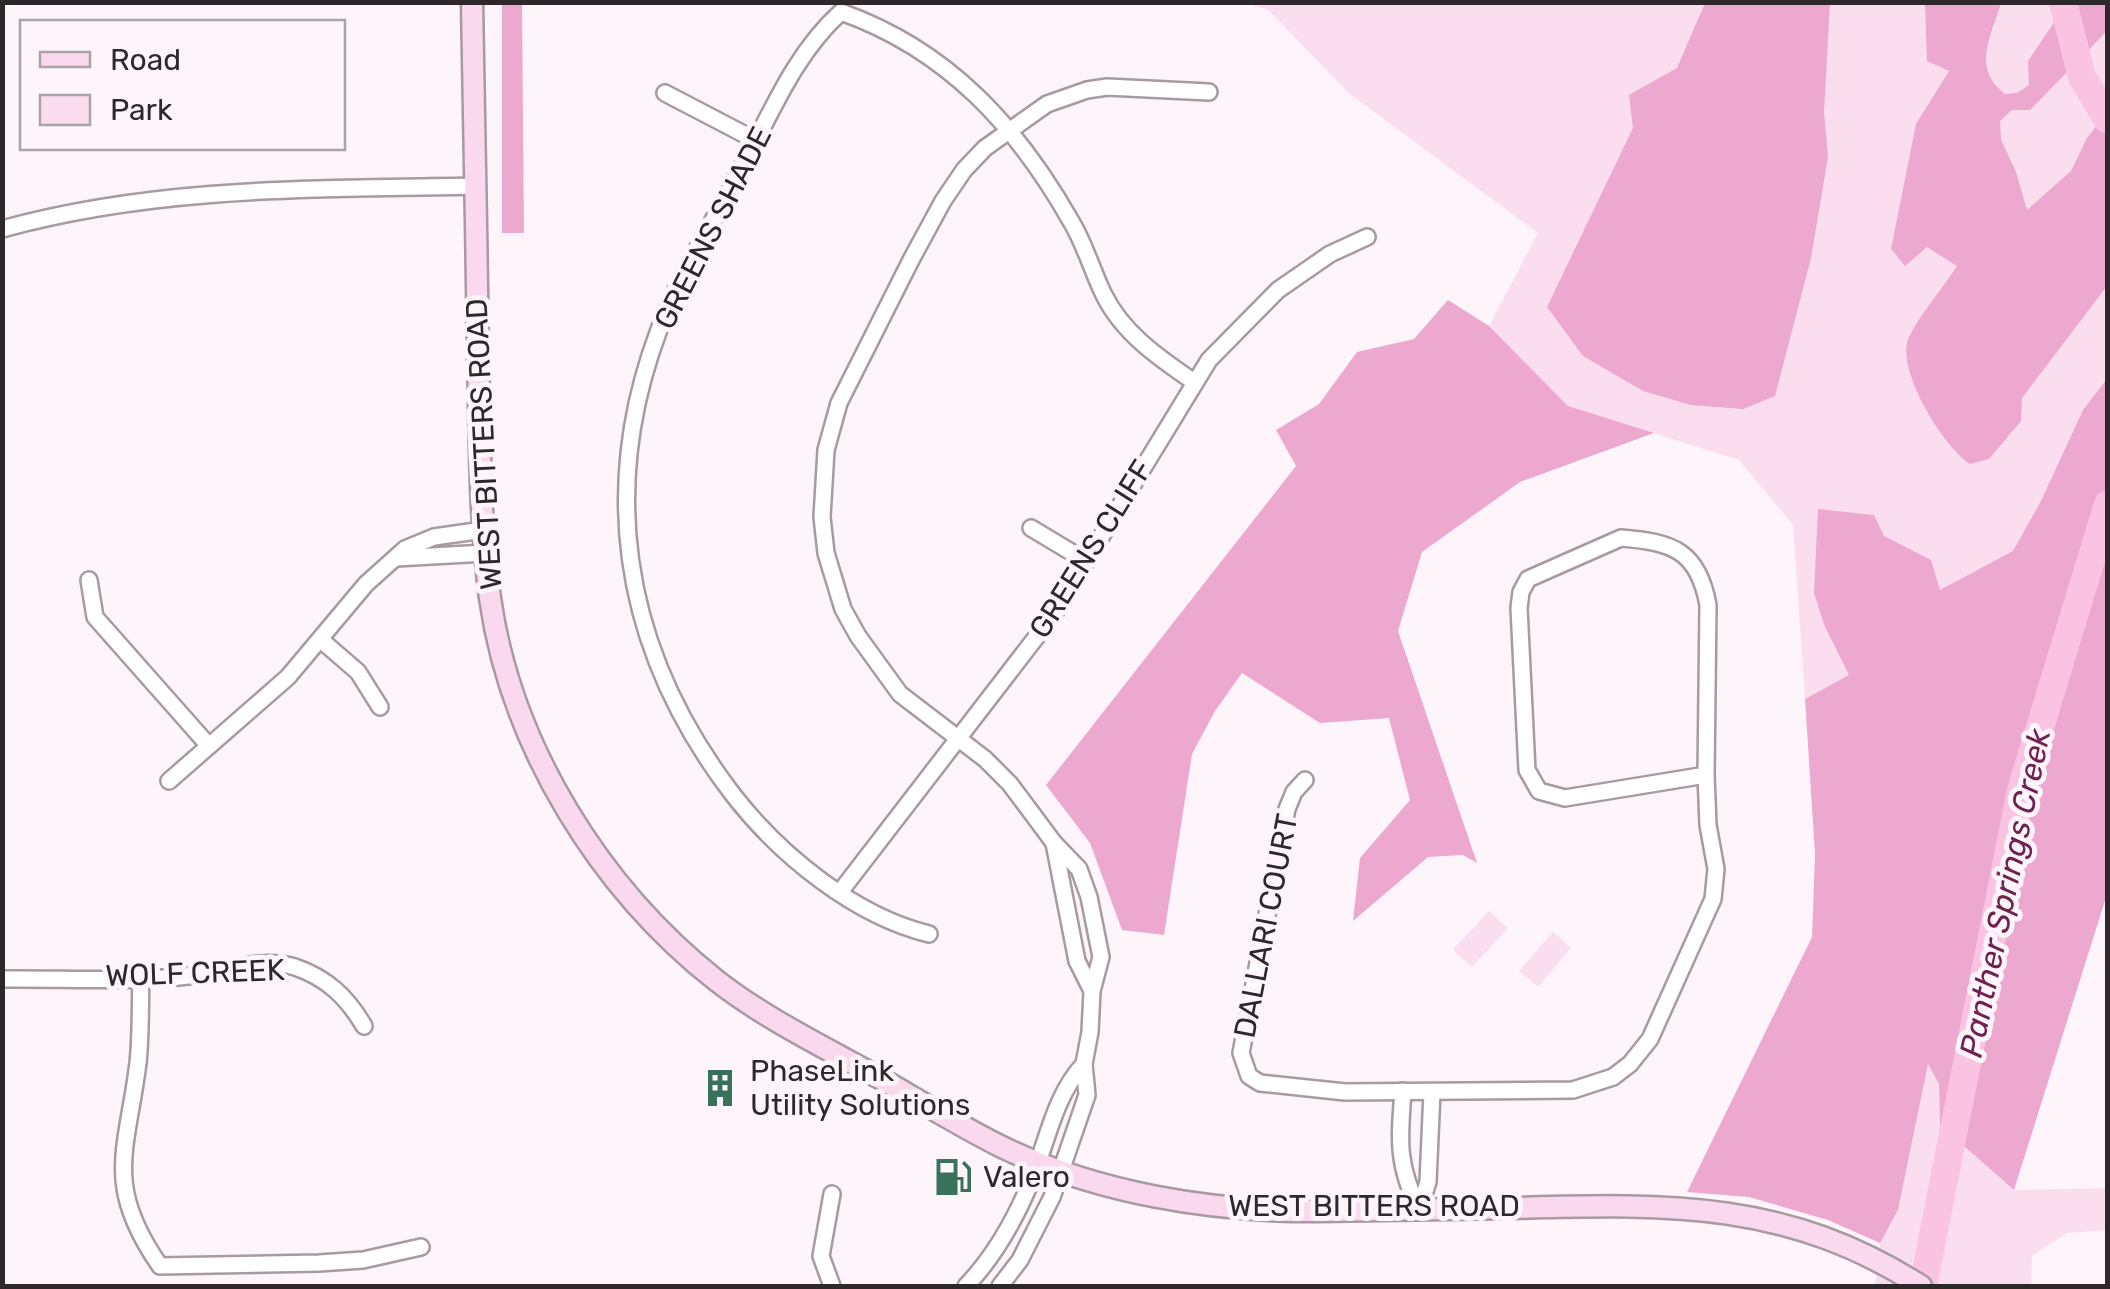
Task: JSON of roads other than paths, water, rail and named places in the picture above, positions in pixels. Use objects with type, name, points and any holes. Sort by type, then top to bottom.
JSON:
[{"type":"main road","name":"WEST BITTERS ROAD","points":[[472,2],[483,530],[491,603],[505,665],[522,715],[583,835],[627,892],[718,982],[774,1019],[1000,1146],[1061,1170],[1150,1195],[1220,1206],[1311,1211],[1631,1205],[1695,1208],[1798,1229],[1869,1258],[1921,1286]]},
{"type":"street","name":"GREENS SHADE","points":[[929,934],[898,926],[840,892],[768,834],[694,741],[652,652],[632,576],[626,509],[632,434],[643,384],[669,305],[804,52],[820,30],[841,12],[928,54],[1010,128]]},
{"type":"street","points":[[1000,1286],[1020,1260],[1052,1197],[1086,1095],[1084,1064],[1092,991],[1101,957],[1092,910],[1079,868],[1054,843],[1010,784],[960,739],[900,694],[842,610],[826,553],[822,483],[826,450],[839,402],[911,260],[964,170],[1010,128],[1046,104],[1088,90],[1209,92]]},
{"type":"street","points":[[665,93],[756,140]]},
{"type":"street","points":[[1010,128],[1045,175],[1076,229],[1114,312],[1148,350],[1194,382]]},
{"type":"street","points":[[2,228],[106,206],[197,194],[477,186]]},
{"type":"street","name":"GREENS CLIFF","points":[[840,892],[1054,614],[1194,382],[1230,336],[1278,290],[1330,254],[1367,237]]},
{"type":"street","points":[[1030,528],[1086,561]]},
{"type":"street","points":[[169,782],[288,678],[366,584],[396,558],[483,530]]},
{"type":"street","points":[[1419,1210],[1403,1175],[1400,1129],[1404,1091],[1572,1090],[1613,1077],[1638,1056],[1650,1039],[1713,900],[1716,869],[1708,825],[1706,775],[1708,605],[1695,566],[1680,551],[1661,542],[1621,538],[1528,579],[1519,608],[1526,752],[1527,770],[1539,791],[1565,798],[1706,775]]},
{"type":"street","points":[[423,549],[486,553]]},
{"type":"street","points":[[89,580],[95,617],[208,746]]},
{"type":"street","points":[[322,640],[358,672],[380,707]]},
{"type":"street","name":"DALLARI COURT","points":[[1304,780],[1287,809],[1241,1053],[1249,1076],[1260,1082],[1345,1092],[1404,1091]]},
{"type":"street","points":[[1054,843],[1077,962],[1092,991]]},
{"type":"street","points":[[1067,917],[1092,910]]},
{"type":"street","name":"WOLF CREEK","points":[[2,979],[195,975],[236,967],[291,966],[318,976],[339,991],[364,1026]]},
{"type":"street","points":[[141,977],[138,1063],[122,1164],[132,1216],[160,1266],[319,1264],[363,1260],[421,1247]]},
{"type":"street","points":[[966,1286],[1004,1234],[1038,1162],[1066,1083],[1084,1064]]},
{"type":"street","points":[[1419,1210],[1428,1182],[1432,1092]]},
{"type":"street","points":[[832,1194],[821,1256],[832,1286]]},
{"type":"waterway","name":"Panther Springs Creek","points":[[2063,2],[2082,77],[2108,120]]},
{"type":"waterway","name":"Panther Springs Creek","points":[[1923,1286],[2021,790],[2108,504]]},
{"type":"place","name":"PhaseLink Utility Solutions","points":[[720,1088]]},
{"type":"place","name":"Valero","points":[[953,1177]]}]
